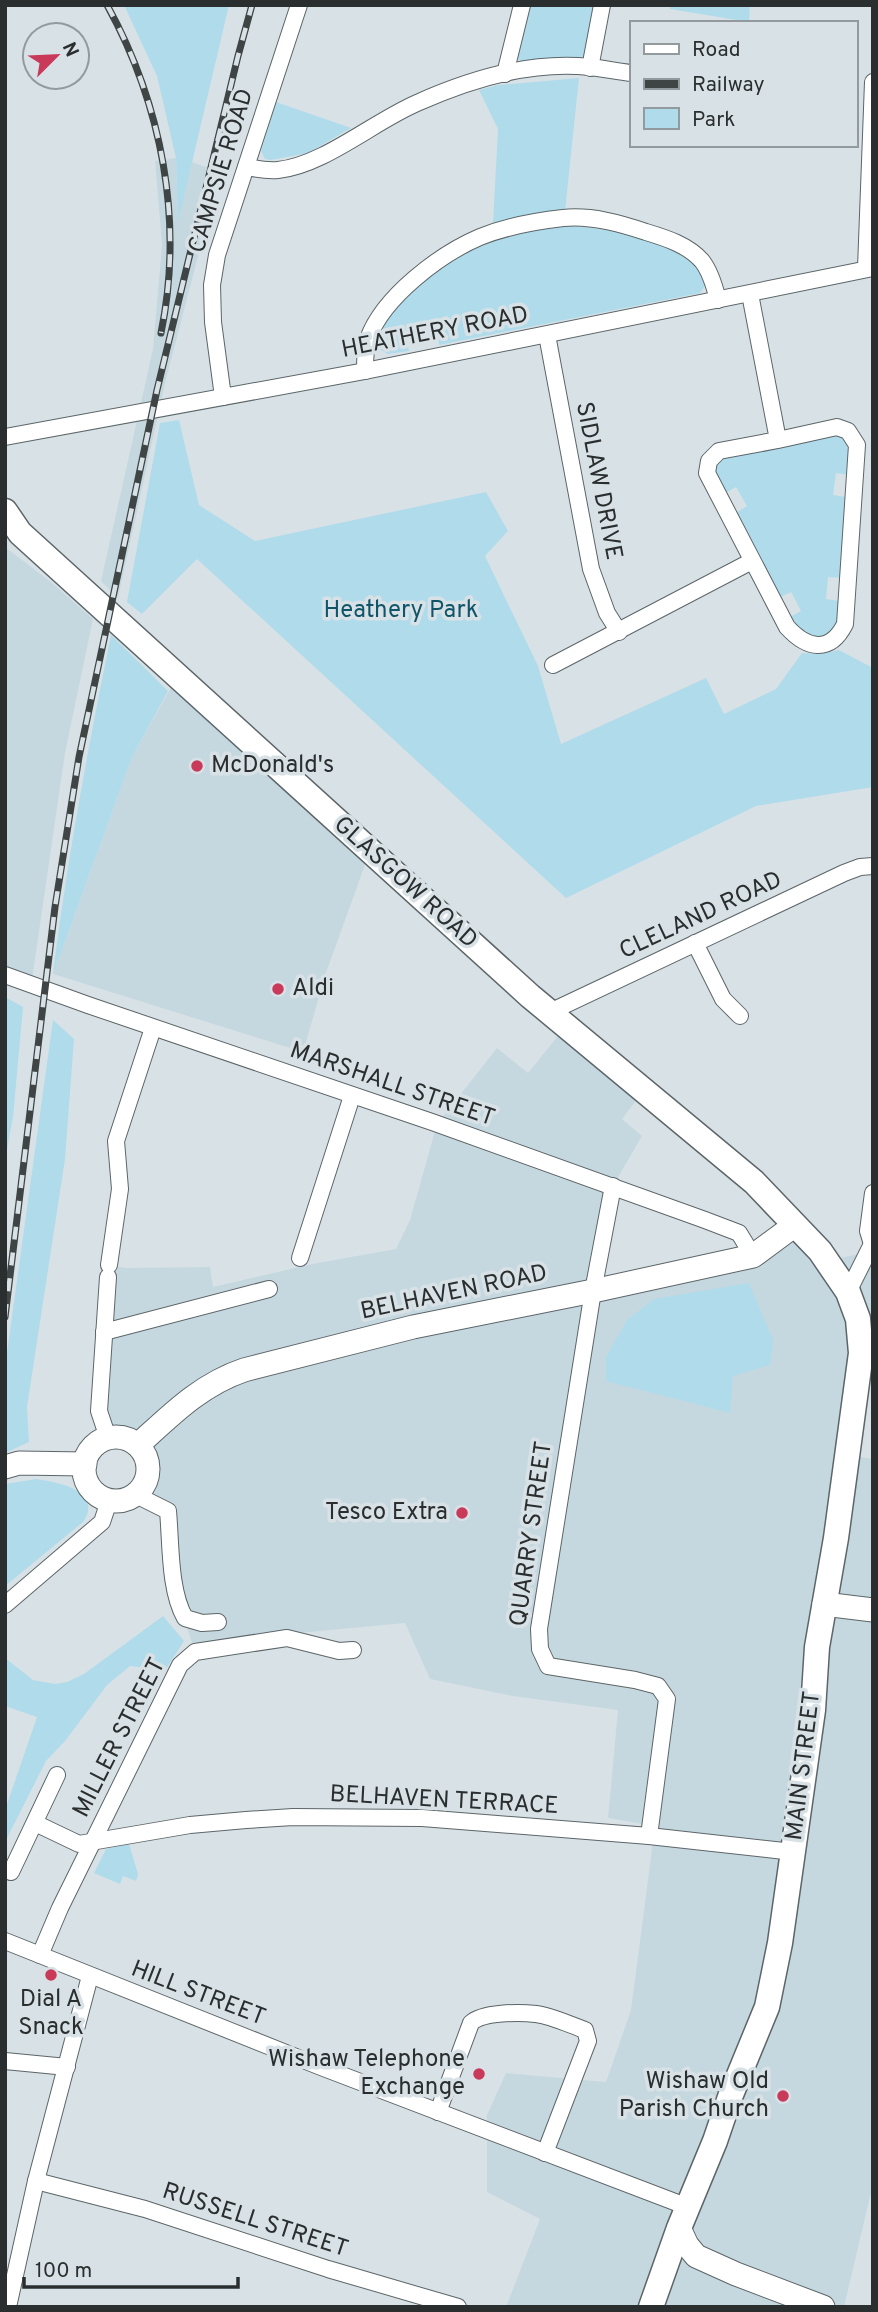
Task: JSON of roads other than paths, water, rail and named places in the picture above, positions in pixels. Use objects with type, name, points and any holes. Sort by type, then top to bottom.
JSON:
[{"type":"main road","name":"GLASGOW ROAD","points":[[5,511],[13,530],[550,1012],[718,1150],[754,1182],[795,1225]]},
{"type":"main road","name":"MAIN STREET","points":[[651,2307],[767,2007],[780,1943],[813,1710],[817,1647],[836,1538],[861,1353],[858,1319],[848,1292],[820,1251],[795,1225]]},
{"type":"street","name":"CAMPSIE ROAD","points":[[223,397],[212,285],[217,255],[299,5]]},
{"type":"street","points":[[505,74],[522,5]]},
{"type":"street","points":[[590,68],[602,5]]},
{"type":"street","points":[[246,167],[278,170],[302,164],[329,153],[377,123],[417,103],[478,79],[549,67],[630,73]]},
{"type":"street","points":[[869,268],[873,82]]},
{"type":"street","points":[[365,371],[368,339],[380,318],[395,298],[422,272],[479,238],[531,224],[562,218],[605,220],[672,240],[690,250],[703,262],[718,300]]},
{"type":"street","name":"HEATHERY ROAD","points":[[5,437],[365,371],[869,268]]},
{"type":"street","points":[[750,294],[778,440]]},
{"type":"street","name":"SIDLAW DRIVE","points":[[547,334],[591,569],[607,613],[619,632]]},
{"type":"street","points":[[837,427],[848,431],[857,445],[845,624],[839,636],[820,646],[809,645],[797,638],[787,627],[707,474],[709,461],[719,451],[778,440],[837,427]]},
{"type":"street","points":[[553,665],[752,561]]},
{"type":"street","name":"CLELAND ROAD","points":[[550,1012],[844,873],[873,866]]},
{"type":"street","points":[[695,943],[723,999],[740,1016]]},
{"type":"street","name":"MARSHALL STREET","points":[[5,975],[613,1186],[738,1233],[753,1256]]},
{"type":"street","points":[[108,1438],[99,1411],[108,1271],[120,1189],[116,1141],[153,1028]]},
{"type":"street","points":[[300,1258],[352,1096]]},
{"type":"street","name":"QUARRY STREET","points":[[613,1186],[593,1291],[543,1599],[539,1629],[540,1649],[548,1666],[635,1680],[658,1686],[664,1693],[667,1699],[649,1836]]},
{"type":"street","points":[[848,1292],[872,1244],[868,1231],[873,1194]]},
{"type":"street","name":"BELHAVEN ROAD","points":[[138,1445],[203,1388],[233,1374],[413,1326],[753,1256],[795,1225]]},
{"type":"street","points":[[104,1332],[269,1289]]},
{"type":"street","points":[[121,1437],[138,1445],[144,1451],[149,1466],[146,1482],[136,1495],[123,1501],[109,1501],[100,1497],[87,1483],[84,1474],[92,1448],[108,1438],[121,1437]]},
{"type":"street","points":[[5,1468],[19,1463],[85,1464]]},
{"type":"street","points":[[136,1495],[168,1511],[176,1592],[185,1618],[202,1623],[218,1622]]},
{"type":"street","points":[[5,1605],[102,1522],[109,1501]]},
{"type":"street","points":[[824,1604],[873,1610]]},
{"type":"street","name":"MILLER STREET","points":[[40,1955],[180,1665],[195,1652],[287,1638],[339,1651],[353,1650]]},
{"type":"street","points":[[11,1872],[57,1775]]},
{"type":"street","name":"BELHAVEN TERRACE","points":[[35,1823],[79,1844],[190,1825],[293,1817],[422,1818],[649,1836],[793,1852]]},
{"type":"street","name":"HILL STREET","points":[[5,1941],[545,2153],[684,2217]]},
{"type":"street","points":[[8,2307],[36,2181],[90,1976]]},
{"type":"street","points":[[438,2112],[471,2023],[476,2018],[488,2014],[538,2014],[585,2030],[588,2041],[545,2153]]},
{"type":"street","points":[[5,2061],[67,2067]]},
{"type":"street","name":"RUSSELL STREET","points":[[36,2181],[145,2209],[328,2269],[458,2307]]},
{"type":"street","points":[[684,2217],[687,2245],[696,2256],[823,2307]]},
{"type":"street","points":[[785,2291],[803,2307]]},
{"type":"railway","points":[[107,5],[142,83],[163,164],[169,206],[170,249],[168,291],[161,333]]},
{"type":"railway","points":[[5,1317],[55,907],[79,757],[157,390],[252,5]]},
{"type":"place","name":"McDonald's","points":[[197,766]]},
{"type":"place","name":"Aldi","points":[[278,989]]},
{"type":"place","name":"Tesco Extra","points":[[462,1513]]},
{"type":"place","name":"Dial A Snack","points":[[51,1975]]},
{"type":"place","name":"Wishaw Telephone Exchange","points":[[479,2074]]},
{"type":"place","name":"Wishaw Old Parish Church","points":[[783,2096]]},
{"type":"park label","name":"Heathery Park","points":[[401,611]]}]
